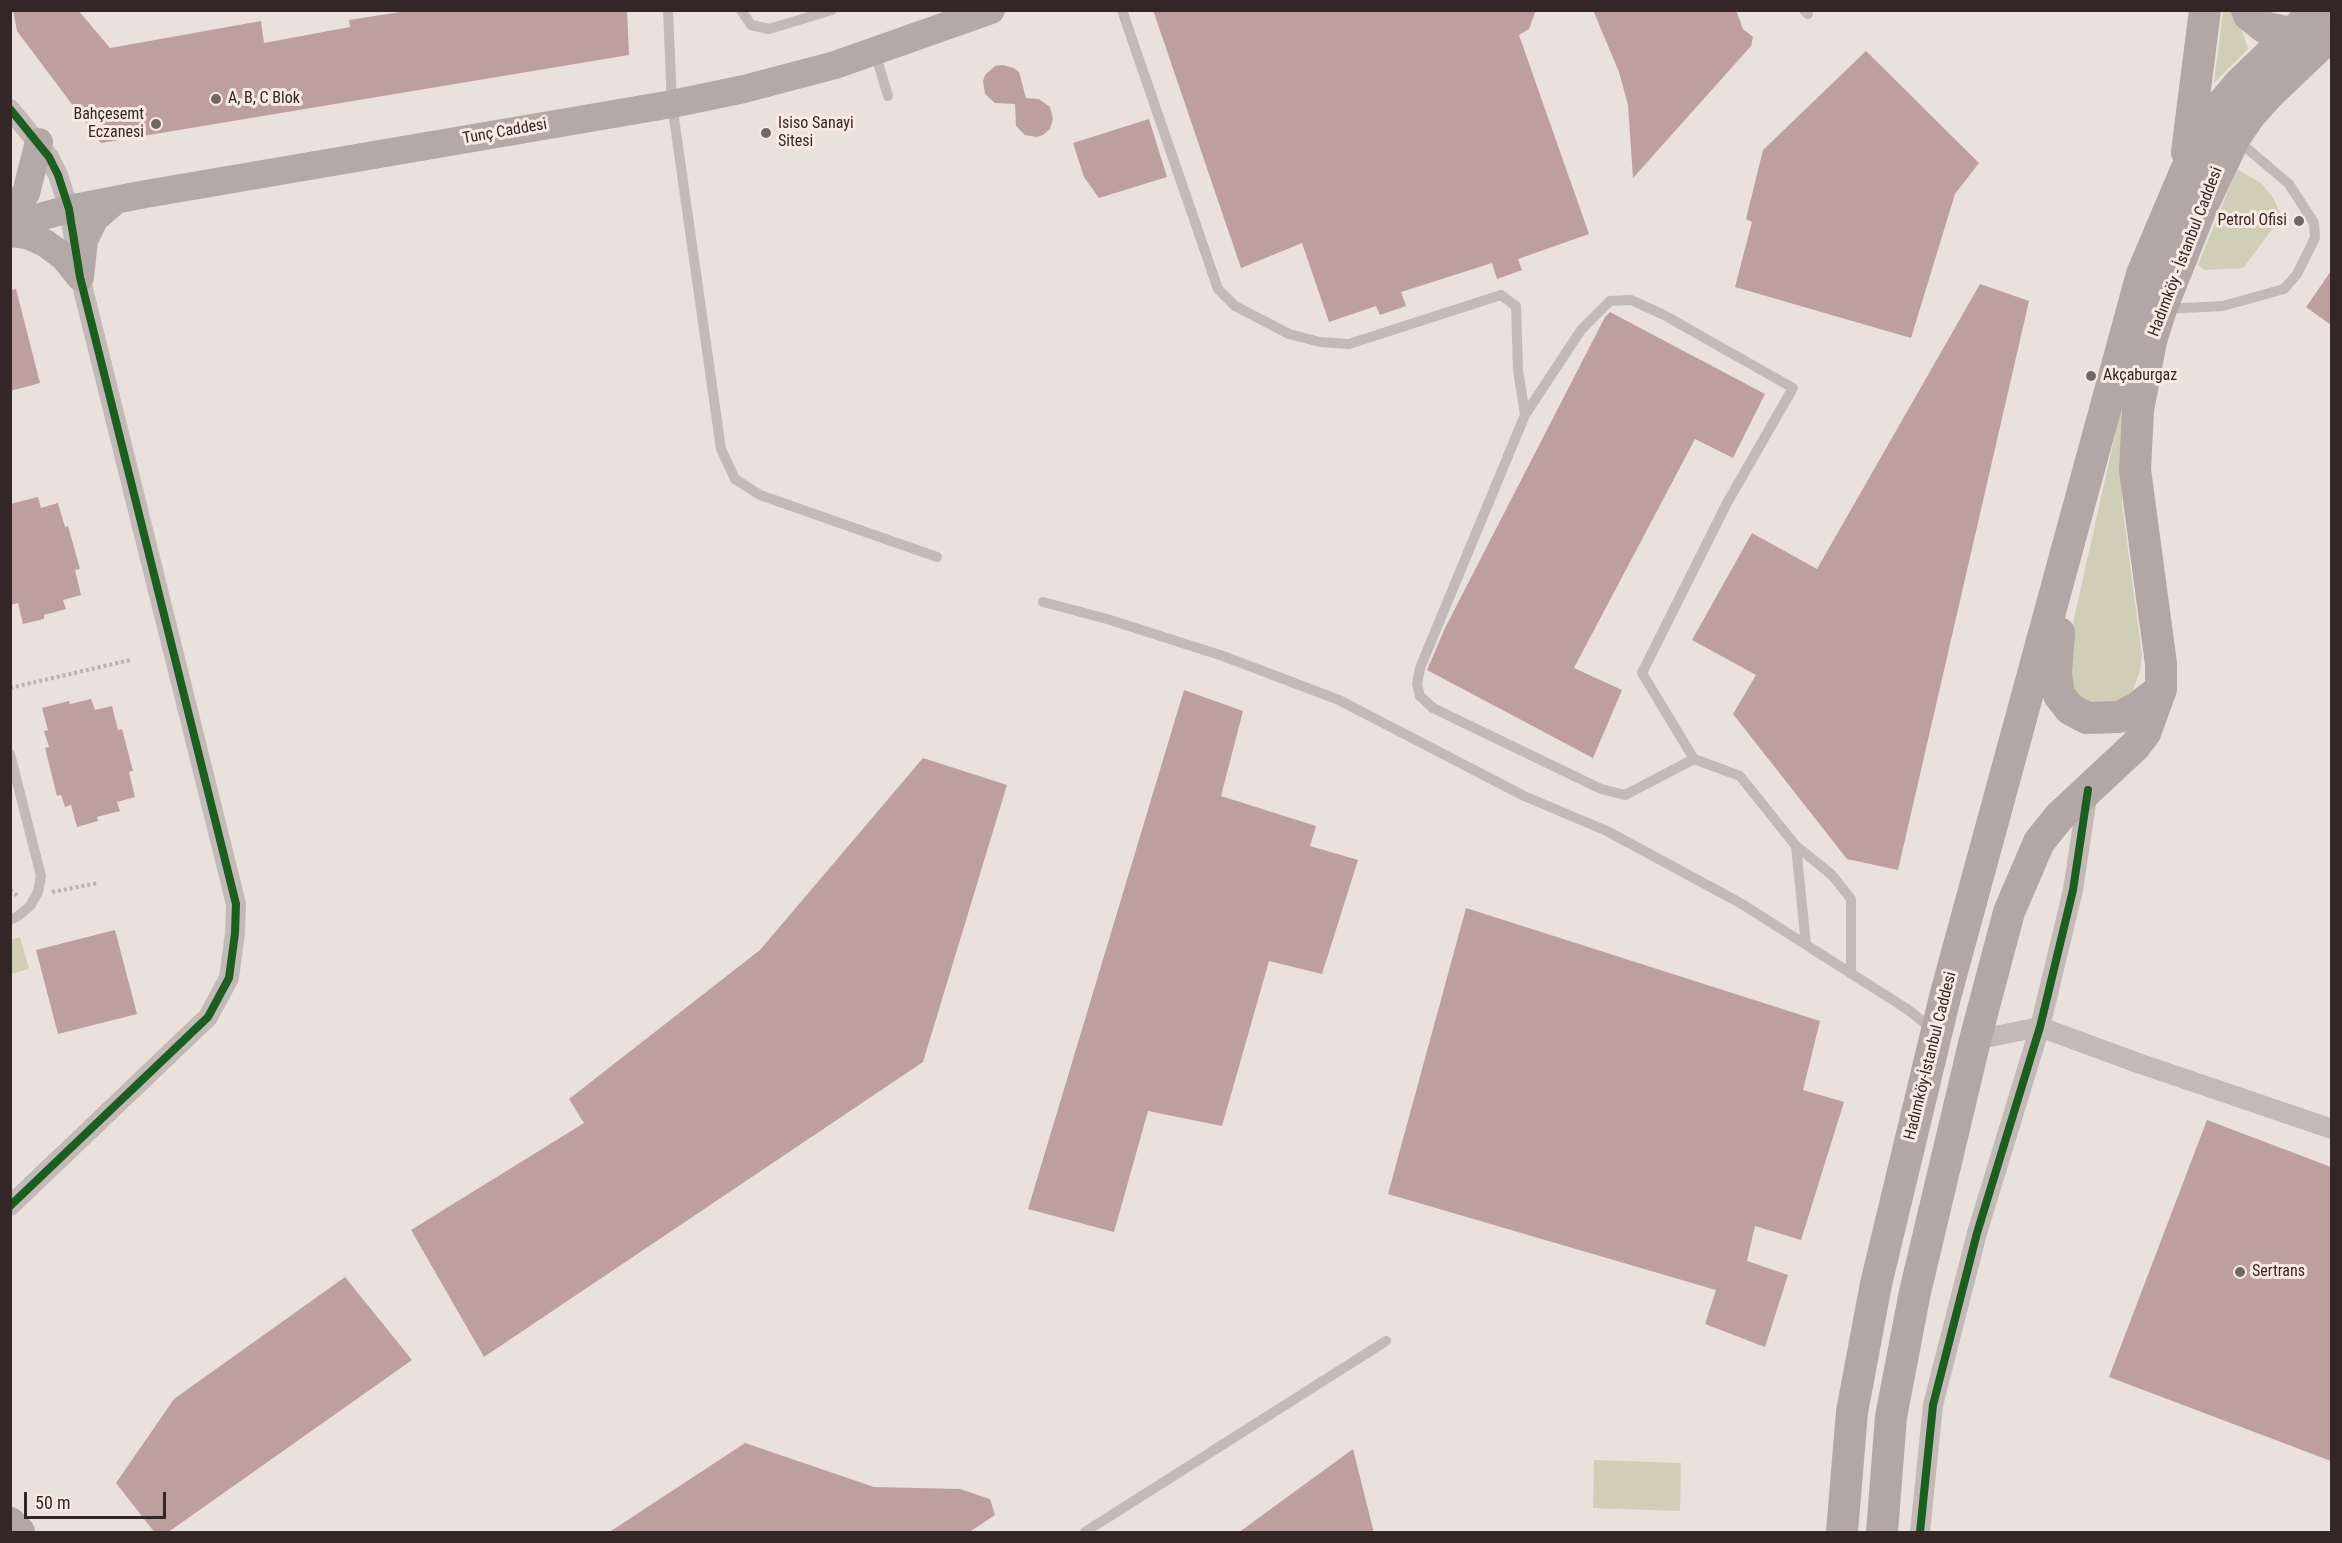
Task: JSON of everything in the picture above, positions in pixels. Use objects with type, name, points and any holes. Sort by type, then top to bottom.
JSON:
[{"type":"main road","name":"Tunç Caddesi","points":[[10,225],[69,209],[116,200],[672,104],[744,89],[835,65],[991,10]]},
{"type":"main road","points":[[2184,175],[2205,10]]},
{"type":"main road","points":[[2247,10],[2249,15],[2264,27],[2291,33]]},
{"type":"main road","name":"Hadımköy - İstanbul Caddesi","points":[[2059,586],[2142,274],[2184,175],[2201,138],[2218,109],[2239,84],[2316,10]]},
{"type":"main road","name":"Hadımköy - İstanbul Caddesi","points":[[2161,689],[2161,664],[2135,470],[2135,440],[2151,340],[2200,211],[2235,137],[2268,95],[2331,34]]},
{"type":"main road","points":[[10,213],[26,193],[39,142]]},
{"type":"main road","points":[[80,277],[84,240],[94,218],[116,200]]},
{"type":"main road","points":[[10,233],[27,235],[45,243],[64,257],[80,277]]},
{"type":"main road","points":[[2059,586],[2056,673],[2059,695],[2070,709],[2087,718],[2119,717],[2151,699],[2161,689]]},
{"type":"main road","name":"Hadımköy-İstanbul Caddesi","points":[[1842,1533],[1852,1412],[1876,1284],[1937,1032],[2059,586]]},
{"type":"main road","points":[[1882,1533],[1891,1417],[1915,1292],[1975,1040],[2009,912],[2039,842],[2059,817],[2135,746],[2145,733],[2161,689]]},
{"type":"main road","points":[[1937,1032],[1975,1040]]},
{"type":"main road","points":[[10,1523],[19,1533]]},
{"type":"street","points":[[10,109],[39,142],[58,175],[69,209],[80,277],[236,904],[229,978],[208,1017],[10,1206]]},
{"type":"street","points":[[1920,1533],[1934,1405],[1977,1233],[2040,1027],[2073,890],[2088,790]]},
{"type":"street","points":[[1975,1040],[2040,1027],[2331,1129]]},
{"type":"lane","points":[[668,10],[672,104],[721,449],[735,479],[760,495],[937,557]]},
{"type":"lane","points":[[741,10],[751,25],[770,29],[832,10]]},
{"type":"lane","points":[[1122,10],[1218,289],[1234,306],[1289,334],[1320,342],[1349,344],[1501,295],[1516,306],[1518,369],[1525,415]]},
{"type":"lane","points":[[875,52],[888,96]]},
{"type":"lane","points":[[2161,309],[2223,306],[2284,289],[2296,274],[2315,237],[2314,223],[2289,184],[2235,137]]},
{"type":"lane","points":[[1694,759],[1625,795],[1602,789],[1559,769],[1433,708],[1420,696],[1418,684],[1420,668],[1525,415],[1581,330],[1610,302],[1631,300],[1664,315],[1793,388],[1727,504],[1641,673],[1694,759],[1740,776],[1796,846],[1832,875],[1851,900],[1851,974]]},
{"type":"lane","points":[[1042,602],[1107,619],[1223,656],[1339,699],[1524,796],[1607,831],[1742,904],[1907,1009],[1937,1032]]},
{"type":"lane","points":[[10,754],[41,876],[38,892],[30,906],[10,920]]},
{"type":"lane","points":[[1796,846],[1806,945]]},
{"type":"lane","points":[[1085,1533],[1386,1341]]},
{"type":"path","points":[[10,688],[130,660]]},
{"type":"shaded area","points":[[2223,11],[2236,11],[2248,49],[2214,83]]},
{"type":"shaded area","points":[[2237,169],[2261,183],[2273,198],[2280,213],[2280,219],[2243,268],[2205,270],[2198,265]]},
{"type":"shaded area","points":[[2133,354],[2121,457],[2122,504],[2142,655],[2140,671],[2133,690],[2123,701],[2096,708],[2071,692],[2065,659]]},
{"type":"shaded area","points":[[20,937],[29,969],[11,974],[11,940]]},
{"type":"shaded area","points":[[1594,1460],[1681,1463],[1680,1511],[1593,1508]]},
{"type":"building","name":"A, B, C Blok","points":[[13,10],[78,10],[110,48],[261,21],[264,43],[350,27],[349,20],[413,10],[627,10],[629,55],[101,143],[17,31]]},
{"type":"building","points":[[1153,10],[1536,10],[1529,29],[1519,35],[1589,234],[1518,259],[1522,270],[1497,279],[1492,263],[1401,292],[1406,306],[1380,315],[1376,306],[1329,322],[1302,243],[1241,268]]},
{"type":"building","points":[[1593,10],[1736,10],[1743,29],[1753,37],[1751,46],[1633,178],[1628,105],[1619,72]]},
{"type":"building","points":[[1866,51],[1979,163],[1955,194],[1911,338],[1735,287],[1752,222],[1746,219],[1763,150]]},
{"type":"building","points":[[1002,65],[1019,72],[1026,98],[1039,99],[1050,107],[1053,119],[1050,129],[1043,135],[1037,137],[1025,135],[1016,126],[1015,104],[995,103],[985,94],[983,81],[985,75],[995,66]]},
{"type":"building","points":[[1149,119],[1167,177],[1099,198],[1084,177],[1073,143]]},
{"type":"building","points":[[2331,271],[2331,325],[2306,307]]},
{"type":"building","points":[[1980,284],[2029,301],[1898,870],[1847,859],[1733,714],[1756,675],[1692,640],[1752,533],[1817,569]]},
{"type":"building","points":[[16,289],[40,383],[10,391],[10,290]]},
{"type":"building","points":[[1610,312],[1765,394],[1733,458],[1695,439],[1574,668],[1622,690],[1593,758],[1427,670],[1445,628],[1605,317]]},
{"type":"building","points":[[38,497],[41,508],[58,503],[65,527],[68,526],[80,569],[75,570],[81,595],[63,600],[66,609],[44,615],[44,619],[23,624],[18,603],[10,605],[10,504]]},
{"type":"building","points":[[1184,690],[1243,711],[1221,796],[1316,826],[1310,846],[1358,860],[1322,974],[1269,961],[1222,1126],[1148,1111],[1114,1232],[1028,1209]]},
{"type":"building","points":[[91,699],[95,710],[112,706],[118,730],[122,729],[133,771],[129,772],[135,797],[117,802],[120,811],[97,817],[98,821],[77,827],[71,805],[65,807],[61,795],[57,796],[45,748],[49,747],[44,731],[48,730],[42,708],[69,701],[70,704]]},
{"type":"building","points":[[923,758],[1007,785],[923,1062],[484,1357],[411,1230],[584,1123],[569,1099],[760,950]]},
{"type":"building","points":[[1466,908],[1820,1021],[1803,1090],[1844,1102],[1801,1240],[1755,1226],[1747,1261],[1788,1275],[1765,1347],[1705,1324],[1716,1290],[1388,1194]]},
{"type":"building","points":[[115,930],[137,1014],[58,1034],[36,950]]},
{"type":"building","name":"Sertrans","points":[[2207,1120],[2331,1167],[2331,1461],[2109,1377]]},
{"type":"building","points":[[345,1277],[412,1360],[167,1533],[155,1533],[116,1483],[174,1399]]},
{"type":"building","points":[[745,1443],[874,1487],[960,1489],[990,1499],[995,1515],[968,1533],[608,1533]]},
{"type":"building","points":[[1353,1449],[1374,1533],[1238,1533]]},
{"type":"cycle path","points":[[10,109],[49,157],[58,175],[69,209],[80,277],[236,904],[229,978],[208,1017],[10,1206]]},
{"type":"cycle path","points":[[1920,1532],[1933,1405],[1977,1233],[2040,1027],[2073,890],[2088,790]]},
{"type":"place","name":"A, B, C Blok","points":[[216,99]]},
{"type":"place","name":"Bahçesemt Eczanesi","points":[[156,124]]},
{"type":"place","name":"Isiso Sanayi Sitesi","points":[[766,133]]},
{"type":"place","name":"Petrol Ofisi","points":[[2299,221]]},
{"type":"place","name":"Akçaburgaz","points":[[2091,376]]},
{"type":"place","name":"Sertrans","points":[[2240,1272]]}]
